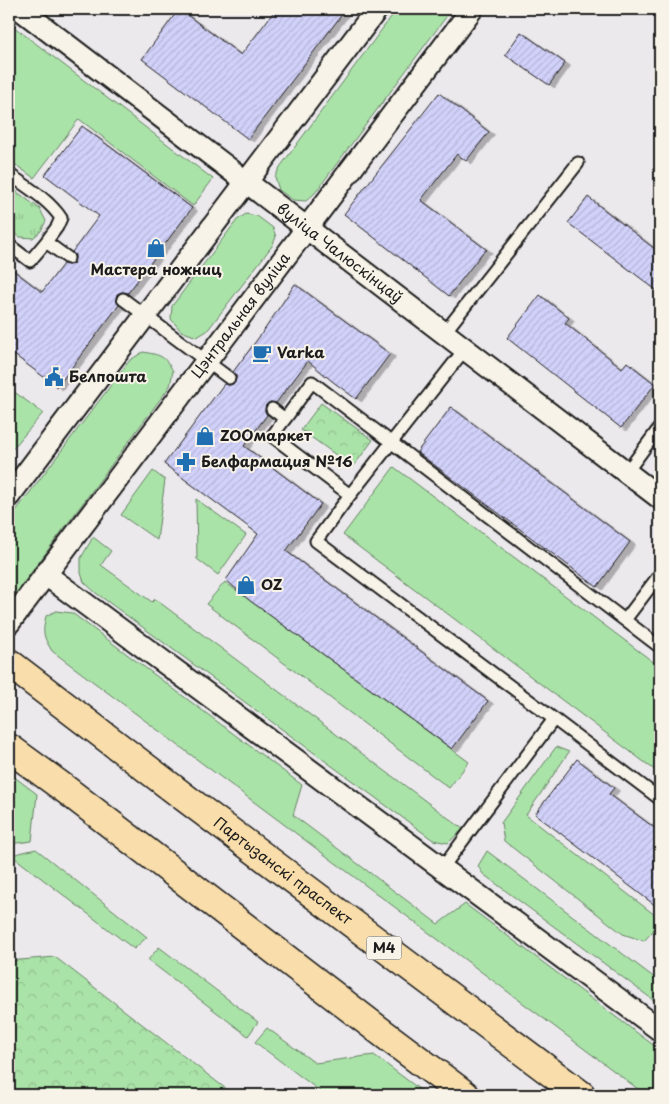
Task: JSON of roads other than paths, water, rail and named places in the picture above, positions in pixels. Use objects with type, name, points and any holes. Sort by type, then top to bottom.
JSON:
[{"type":"main road","name":"Партызанскі праспект","points":[[9,663],[581,1095]]},
{"type":"main road","points":[[9,748],[465,1095]]},
{"type":"street","name":"вуліца Чалюскінцаў","points":[[20,9],[660,498]]},
{"type":"street","points":[[9,496],[376,9]]},
{"type":"street","name":"Цэнтральная вуліца","points":[[9,623],[472,9]]},
{"type":"street","points":[[46,574],[660,1030]]},
{"type":"lane","points":[[444,333],[578,163]]},
{"type":"lane","points":[[9,174],[46,200],[61,218],[58,227],[30,261],[9,245]]},
{"type":"lane","points":[[46,242],[68,258]]},
{"type":"lane","points":[[123,299],[229,378]]},
{"type":"lane","points":[[465,349],[316,541],[660,799]]},
{"type":"lane","points":[[350,495],[272,436],[312,382],[660,647]]},
{"type":"lane","points":[[272,409],[285,419]]},
{"type":"lane","points":[[626,473],[660,427]]},
{"type":"lane","points":[[625,620],[660,574]]},
{"type":"lane","points":[[442,868],[554,720]]},
{"type":"place","name":"Мастера ножниц","points":[[156,248]]},
{"type":"place","name":"Varka","points":[[262,353]]},
{"type":"place","name":"Белпошта","points":[[54,377]]},
{"type":"place","name":"ZOOмаркет","points":[[205,436]]},
{"type":"place","name":"Белфармация №16","points":[[186,462]]},
{"type":"place","name":"OZ","points":[[246,585]]}]
